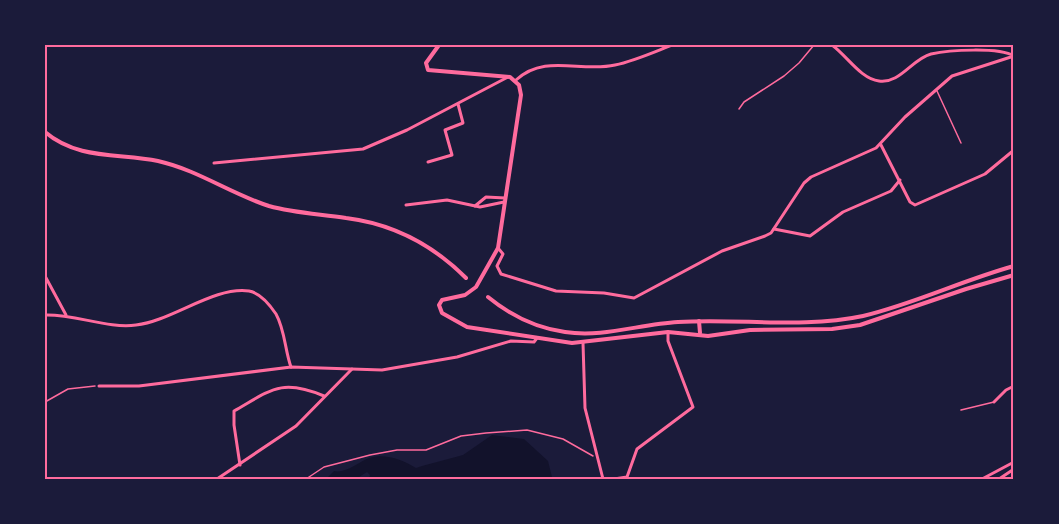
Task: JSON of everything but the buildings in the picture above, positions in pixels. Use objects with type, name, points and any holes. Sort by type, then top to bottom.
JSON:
[{"type":"street","points":[[440,45],[426,64],[429,71],[508,77],[516,80],[520,89],[520,103],[498,248],[476,287],[465,295],[442,300],[440,311],[451,320],[467,327],[583,343],[668,332],[700,333],[708,336],[750,330],[832,329],[860,325],[966,288],[1014,275]]},
{"type":"street","points":[[516,80],[537,67],[555,64],[613,66],[672,45]]},
{"type":"street","points":[[832,45],[862,72],[879,81],[893,80],[914,63],[931,54],[995,50],[1006,51],[1014,56]]},
{"type":"street","points":[[498,248],[503,254],[497,266],[501,274],[556,291],[604,292],[630,299],[722,251],[765,236],[774,229],[807,180],[860,158],[881,145],[905,117],[961,72],[1014,56]]},
{"type":"street","points":[[214,163],[354,152],[373,146],[508,77]]},
{"type":"street","points":[[428,162],[452,155],[445,130],[463,123],[458,104]]},
{"type":"street","points":[[45,132],[64,145],[83,152],[144,159],[184,169],[279,208],[359,220],[395,229],[427,245],[466,278]]},
{"type":"street","points":[[881,145],[910,202],[915,205],[985,174],[1014,150]]},
{"type":"street","points":[[774,229],[810,236],[843,212],[891,191],[900,180]]},
{"type":"street","points":[[475,206],[486,197],[505,200]]},
{"type":"street","points":[[406,205],[447,200],[475,206],[505,200]]},
{"type":"street","points":[[488,297],[507,311],[531,323],[575,333],[604,333],[670,322],[796,322],[849,318],[896,306],[958,282],[1014,266]]},
{"type":"street","points":[[45,276],[66,315]]},
{"type":"street","points":[[45,315],[66,315],[134,326],[180,313],[216,296],[251,291],[262,297],[277,315],[291,367]]},
{"type":"street","points":[[699,321],[700,333]]},
{"type":"street","points":[[614,479],[627,477],[637,449],[693,407],[675,360],[668,332]]},
{"type":"street","points":[[99,386],[139,386],[291,367],[373,370],[457,357],[511,341],[534,342],[537,338]]},
{"type":"street","points":[[583,343],[585,408],[603,479]]},
{"type":"street","points":[[217,479],[296,426],[353,368]]},
{"type":"street","points":[[240,465],[234,428],[234,411],[259,395],[286,387],[297,386],[324,396]]},
{"type":"street","points":[[994,402],[1005,390],[1014,386]]},
{"type":"street","points":[[982,479],[1014,462]]},
{"type":"street","points":[[999,479],[1014,469]]},
{"type":"lane","points":[[739,109],[744,102],[799,63],[814,45]]},
{"type":"lane","points":[[936,90],[961,142]]},
{"type":"lane","points":[[961,410],[994,402]]},
{"type":"path","points":[[45,402],[68,389],[99,386]]},
{"type":"path","points":[[306,479],[316,471],[330,465],[397,450],[426,450],[461,436],[527,430],[563,439],[599,460]]},
{"type":"shaded area","points":[[492,435],[524,439],[548,461],[552,477],[550,479],[369,479],[370,475],[367,472],[356,479],[326,479],[334,471],[347,469],[369,458],[381,456],[394,458],[416,468],[463,455]]}]
